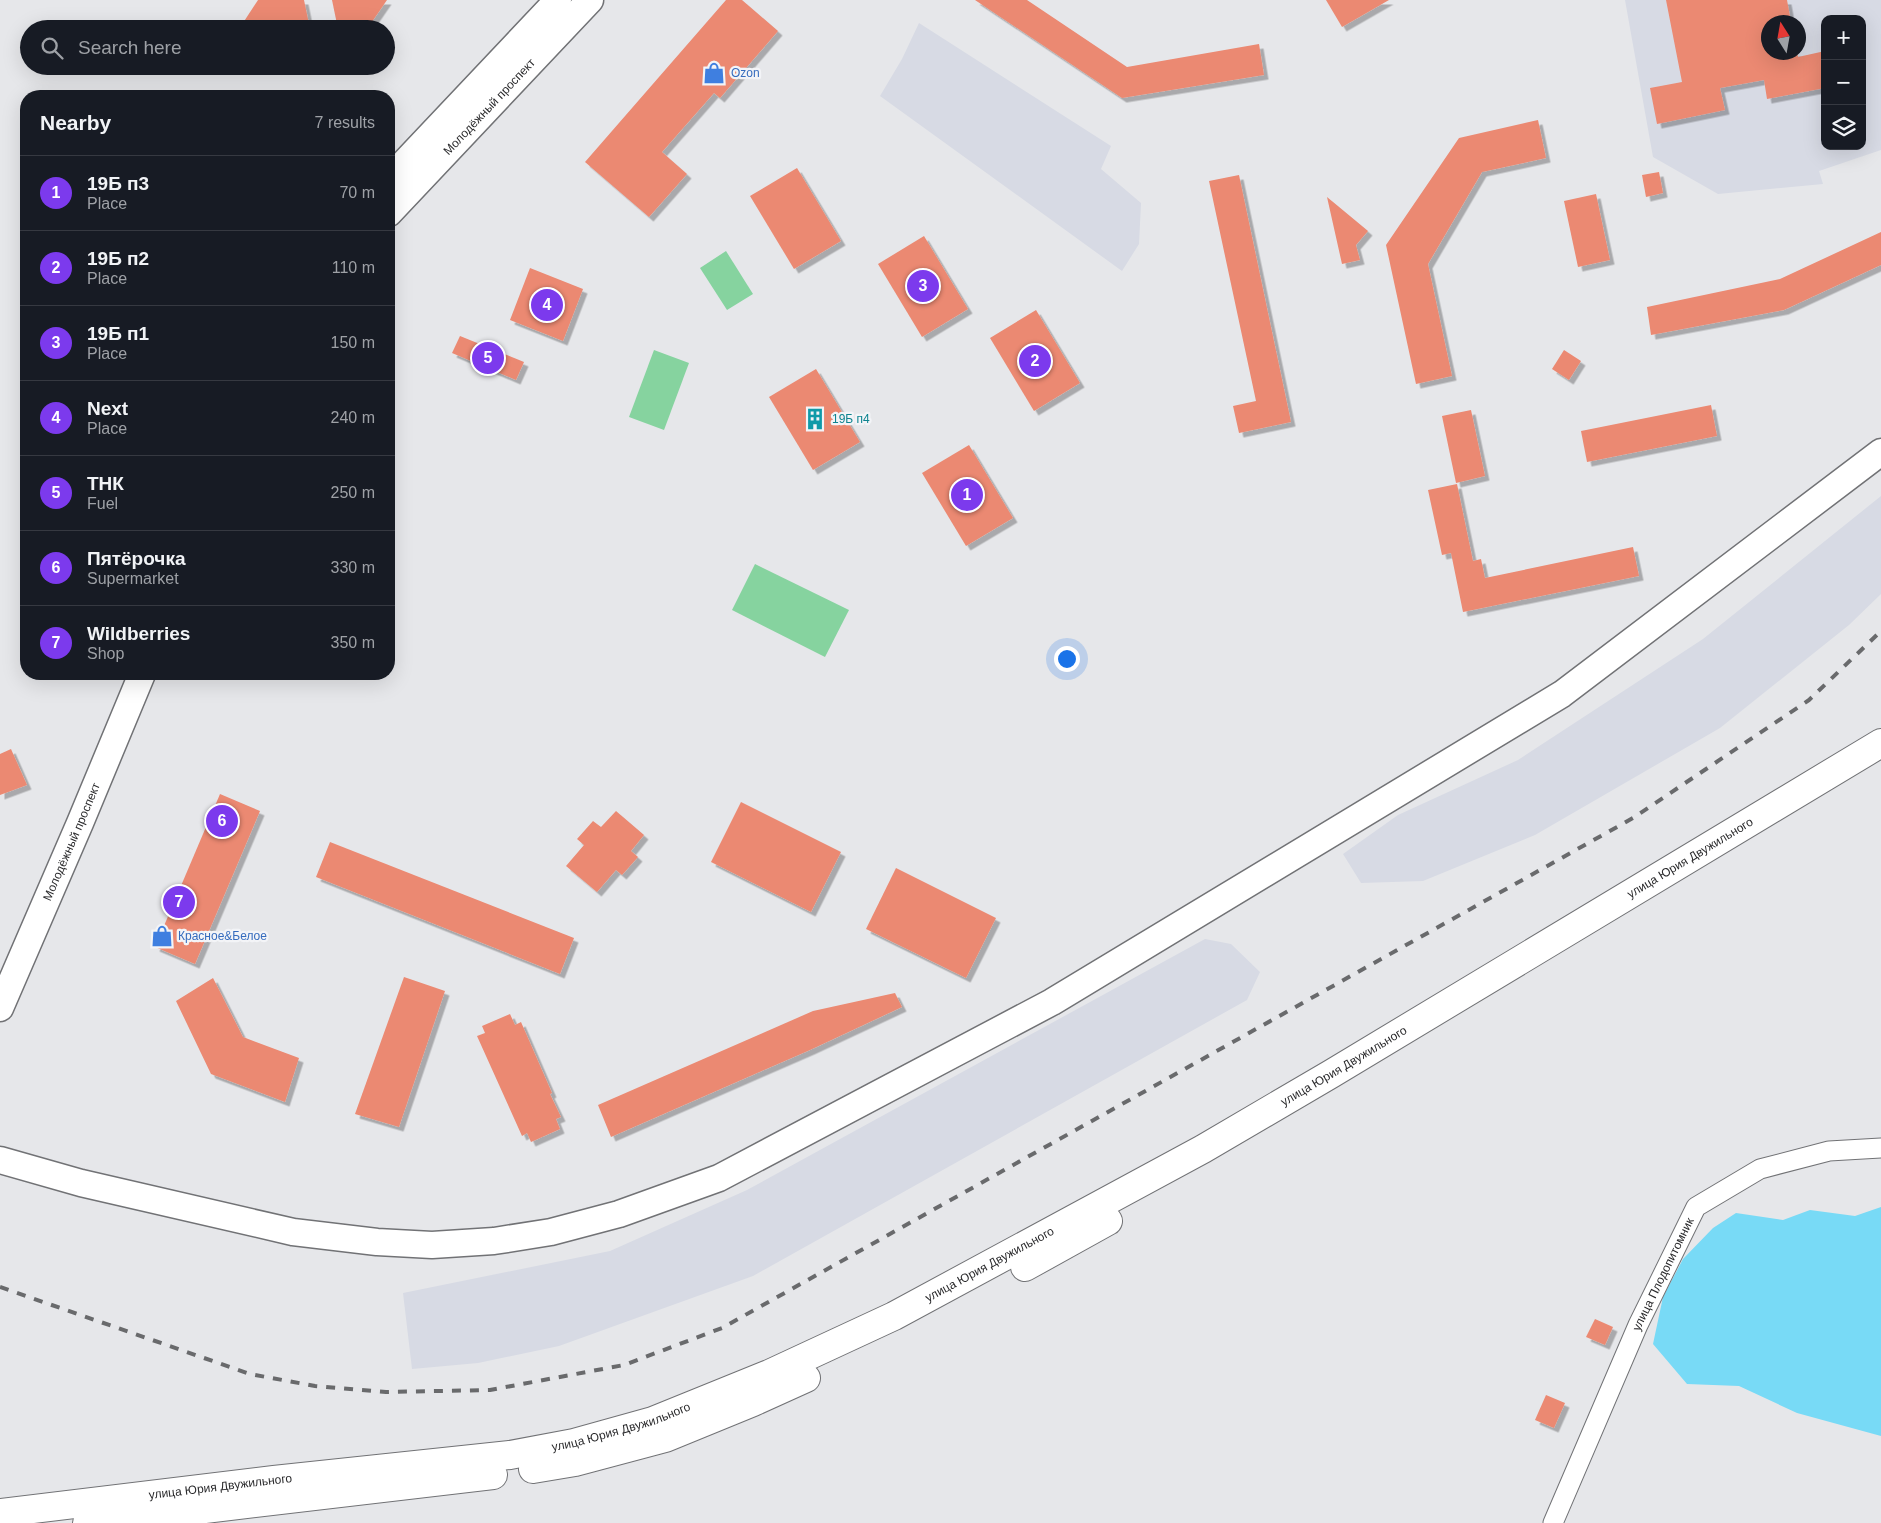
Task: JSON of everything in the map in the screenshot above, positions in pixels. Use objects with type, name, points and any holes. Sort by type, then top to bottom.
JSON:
[{"type":"main road","name":"улица Юрия Двужильного","points":[[0,1514],[274,1480],[510,1455],[574,1443],[653,1421],[769,1374],[894,1316],[1203,1149],[1881,743]]},
{"type":"main road","name":"улица Юрия Двужильного","points":[[87,1523],[465,1479],[575,1462],[665,1438],[753,1402],[883,1341],[1072,1242],[1881,765]]},
{"type":"street","name":"Молодёжный проспект","points":[[395,174],[558,0]]},
{"type":"street","name":"Молодёжный проспект","points":[[395,207],[590,0]]},
{"type":"street","points":[[0,1160],[81,1183],[293,1232],[377,1242],[432,1245],[494,1241],[551,1232],[619,1214],[719,1178],[1052,1002],[1562,694],[1881,452]]},
{"type":"street","name":"Молодёжный проспект","points":[[0,1008],[139,680]]},
{"type":"street","name":"улица Плодопитомник","points":[[1553,1523],[1638,1325],[1696,1207],[1760,1169],[1829,1151],[1881,1148]]},
{"type":"street","points":[[0,1180],[81,1183]]},
{"type":"shaded area","points":[[1625,0],[1881,0],[1881,150],[1819,171],[1823,184],[1718,194],[1653,157]]},
{"type":"shaded area","points":[[919,23],[1111,146],[1101,169],[1141,203],[1139,244],[1122,271],[880,96],[902,59]]},
{"type":"shaded area","points":[[1881,496],[1881,594],[1849,625],[1720,728],[1535,835],[1423,881],[1361,883],[1343,854],[1398,815],[1518,760],[1703,639]]},
{"type":"shaded area","points":[[1205,939],[1231,944],[1260,972],[1247,1000],[753,1276],[559,1346],[478,1363],[412,1369],[403,1293],[610,1251],[747,1190]]},
{"type":"green space","points":[[726,251],[753,294],[727,310],[700,268]]},
{"type":"green space","points":[[654,350],[689,363],[664,430],[629,417]]},
{"type":"green space","points":[[755,564],[849,610],[825,657],[732,610]]},
{"type":"water","points":[[1881,1207],[1881,1436],[1797,1413],[1739,1386],[1687,1384],[1653,1344],[1663,1297],[1683,1259],[1713,1228],[1736,1213],[1783,1220],[1810,1210],[1855,1216]]},
{"type":"building","points":[[258,0],[304,0],[308,20],[245,20]]},
{"type":"building","points":[[332,0],[387,0],[373,20],[336,20]]},
{"type":"building","points":[[726,0],[742,0],[778,31],[720,98],[714,93],[662,152],[687,174],[649,217],[585,162]]},
{"type":"building","points":[[975,0],[1027,0],[1127,67],[1259,44],[1264,75],[1122,98]]},
{"type":"building","points":[[1326,0],[1389,0],[1342,27]]},
{"type":"building","points":[[1666,0],[1787,0],[1790,15],[1761,15],[1761,60],[1806,60],[1806,55],[1821,52],[1821,89],[1767,99],[1764,80],[1720,88],[1725,110],[1657,124],[1650,88],[1682,82]]},
{"type":"building","points":[[1538,120],[1546,158],[1482,172],[1428,264],[1452,376],[1416,384],[1386,245],[1459,138]]},
{"type":"building","points":[[797,168],[841,241],[794,269],[750,196]]},
{"type":"building","points":[[1659,172],[1663,193],[1646,197],[1642,175]]},
{"type":"building","points":[[1239,175],[1291,422],[1239,433],[1233,406],[1256,401],[1209,181]]},
{"type":"building","points":[[1596,194],[1610,260],[1578,267],[1564,201]]},
{"type":"building","points":[[1327,197],[1368,231],[1356,245],[1360,260],[1342,264]]},
{"type":"building","points":[[1881,232],[1881,265],[1784,310],[1651,335],[1647,307],[1780,279]]},
{"type":"building","points":[[924,236],[968,309],[922,337],[878,264]]},
{"type":"building","points":[[530,268],[583,289],[563,341],[510,320]]},
{"type":"building","points":[[1036,310],[1080,383],[1034,411],[990,338]]},
{"type":"building","points":[[460,336],[524,362],[516,380],[452,353]]},
{"type":"building","points":[[1564,350],[1581,361],[1569,380],[1552,369]]},
{"type":"building","name":"19Б п4","points":[[816,369],[860,442],[813,470],[769,397]]},
{"type":"building","points":[[1711,405],[1717,436],[1587,462],[1581,431]]},
{"type":"building","points":[[1471,410],[1485,476],[1456,483],[1442,416]]},
{"type":"building","points":[[969,445],[1013,518],[966,546],[922,473]]},
{"type":"building","points":[[1457,484],[1473,561],[1481,559],[1485,578],[1633,547],[1639,576],[1463,612],[1451,553],[1442,555],[1428,490]]},
{"type":"building","points":[[11,749],[27,785],[0,795],[0,754]]},
{"type":"building","points":[[220,794],[260,811],[195,964],[155,947]]},
{"type":"building","points":[[741,802],[841,852],[811,912],[711,862]]},
{"type":"building","points":[[616,811],[644,835],[631,851],[638,857],[622,875],[616,870],[597,892],[566,866],[584,845],[577,839],[593,821],[601,827]]},
{"type":"building","points":[[330,842],[574,938],[560,974],[316,877]]},
{"type":"building","points":[[896,868],[996,918],[966,978],[866,929]]},
{"type":"building","points":[[404,977],[445,991],[399,1127],[355,1114]]},
{"type":"building","points":[[213,978],[243,1037],[299,1058],[285,1102],[211,1074],[176,1001]]},
{"type":"building","points":[[895,993],[902,1007],[810,1050],[611,1137],[598,1105],[813,1011]]},
{"type":"building","points":[[510,1014],[515,1025],[521,1022],[561,1117],[556,1119],[560,1129],[531,1142],[527,1133],[522,1136],[477,1036],[485,1033],[482,1026]]},
{"type":"building","points":[[1595,1319],[1613,1327],[1605,1345],[1586,1337]]},
{"type":"building","points":[[1546,1395],[1565,1403],[1554,1428],[1535,1420]]},
{"type":"railway","points":[[0,1287],[250,1374],[315,1386],[386,1392],[490,1390],[624,1365],[722,1328],[1633,818],[1809,700],[1881,631]]},
{"type":"place","name":"Ozon","points":[[714,73]]},
{"type":"place","name":"19Б п1","points":[[923,286]]},
{"type":"place","name":"Next","points":[[547,305]]},
{"type":"place","name":"ТНК","points":[[488,358]]},
{"type":"place","name":"19Б п2","points":[[1035,361]]},
{"type":"place","name":"19Б п4","points":[[815,419]]},
{"type":"place","name":"19Б п3","points":[[967,495]]},
{"type":"place","name":"Пятёрочка","points":[[222,821]]},
{"type":"place","name":"Wildberries","points":[[179,902]]},
{"type":"place","name":"Красное&Белое","points":[[162,936]]}]
